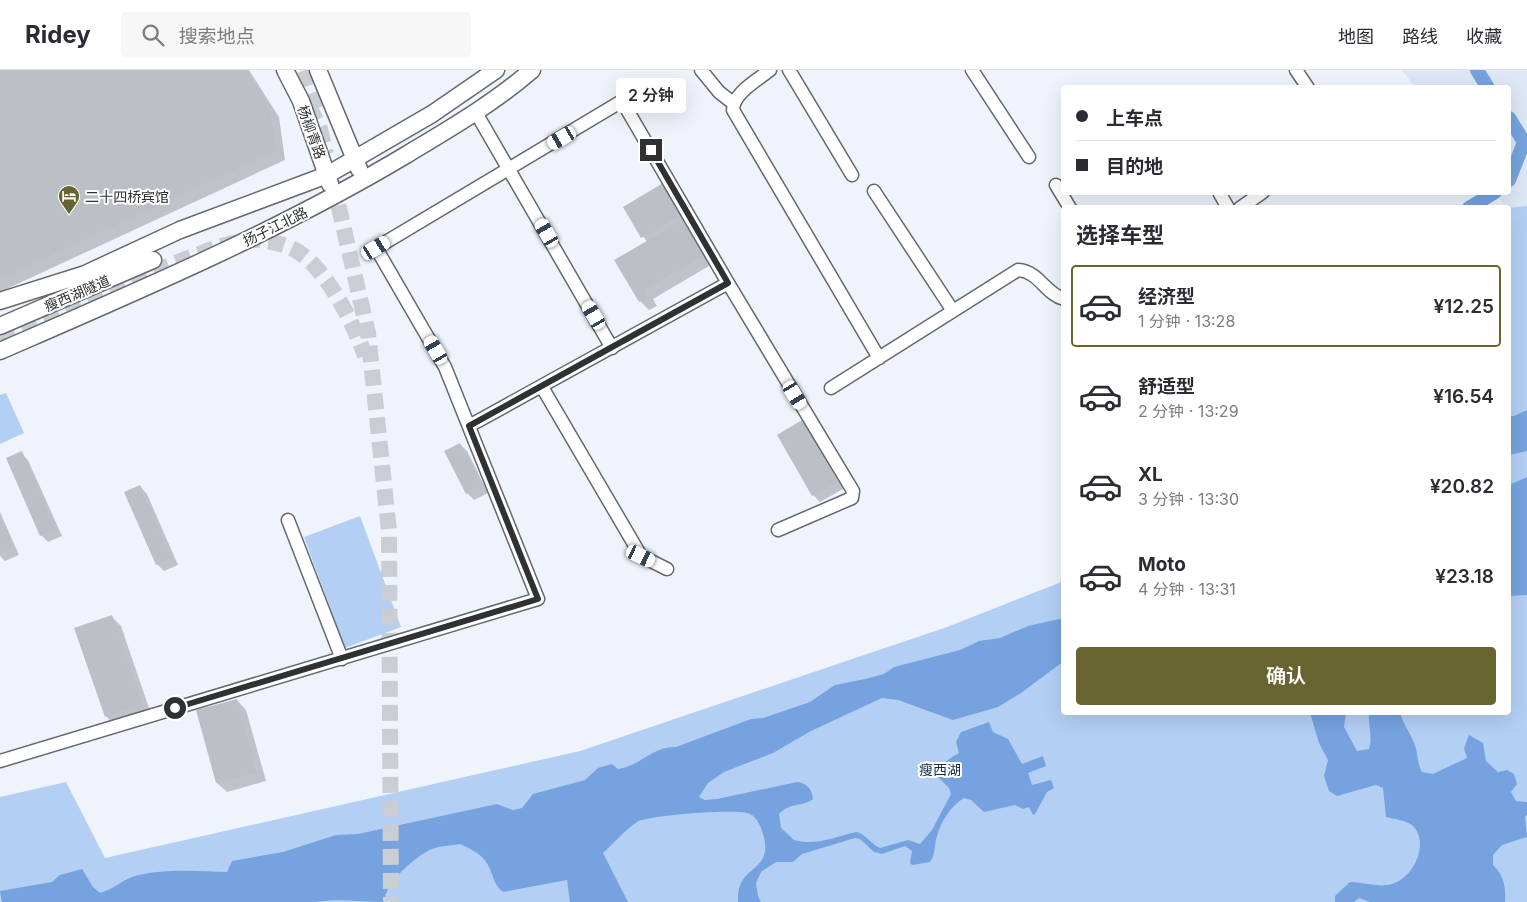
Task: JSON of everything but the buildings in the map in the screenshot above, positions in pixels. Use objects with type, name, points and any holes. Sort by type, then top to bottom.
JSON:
[{"type":"main road","name":"杨柳青路","points":[[286,70],[301,101],[333,197]]},
{"type":"main road","name":"杨柳青路","points":[[318,70],[363,180]]},
{"type":"main road","name":"扬子江北路","points":[[0,301],[85,274],[180,230],[327,175],[432,114],[496,70]]},
{"type":"main road","name":"扬子江北路","points":[[0,351],[171,276],[333,197],[475,111],[532,70]]},
{"type":"main road","name":"瘦西湖隧道","points":[[0,326],[153,260]]},
{"type":"lane","points":[[701,70],[719,92],[733,102]]},
{"type":"lane","points":[[770,70],[733,102],[732,110],[879,358]]},
{"type":"lane","points":[[789,70],[852,175]]},
{"type":"lane","points":[[972,70],[1029,157]]},
{"type":"lane","points":[[1296,70],[1306,85]]},
{"type":"lane","points":[[0,761],[538,599],[446,367],[376,248],[622,101],[728,283],[853,491],[852,498],[778,530]]},
{"type":"lane","points":[[475,111],[510,168],[612,348]]},
{"type":"lane","points":[[1056,185],[1061,193]]},
{"type":"lane","points":[[874,191],[953,311]]},
{"type":"lane","points":[[1244,205],[1259,195]]},
{"type":"lane","points":[[830,388],[1018,270],[1028,270],[1052,293],[1061,298]]},
{"type":"lane","points":[[469,426],[728,283]]},
{"type":"lane","points":[[542,387],[641,556],[667,569]]},
{"type":"lane","points":[[288,520],[342,658]]},
{"type":"shaded area","points":[[1402,70],[1527,70],[1527,207],[1511,210],[1511,205],[1505,205],[1497,195],[1511,195],[1511,85],[1413,85]]},
{"type":"shaded area","points":[[1527,410],[1527,451],[1511,455],[1511,416]]},
{"type":"shaded area","points":[[1527,477],[1527,595],[1511,596],[1511,484]]},
{"type":"shaded area","name":"瘦西湖","points":[[1061,619],[1061,663],[1021,693],[998,707],[953,720],[898,700],[882,698],[811,731],[773,753],[724,772],[708,783],[699,797],[705,800],[717,799],[797,782],[808,787],[813,799],[792,806],[779,814],[781,828],[794,840],[802,842],[818,841],[856,832],[880,848],[908,840],[920,844],[932,830],[951,794],[949,788],[938,777],[940,769],[945,763],[959,753],[956,742],[961,732],[989,722],[993,732],[1008,739],[1022,764],[1043,756],[1046,766],[1028,773],[1032,785],[1051,780],[1054,788],[1047,792],[1035,814],[1033,815],[1029,807],[1023,809],[1015,805],[984,812],[971,800],[964,798],[955,805],[944,819],[930,862],[912,865],[910,863],[912,851],[905,846],[882,854],[874,852],[860,839],[855,838],[802,854],[793,862],[776,862],[761,872],[756,883],[761,902],[738,902],[742,882],[746,875],[762,860],[765,853],[764,836],[761,827],[750,814],[743,812],[713,812],[645,819],[637,822],[603,853],[628,902],[570,902],[567,880],[503,892],[497,886],[483,858],[460,844],[433,848],[413,861],[393,881],[386,895],[385,902],[341,900],[315,902],[2,902],[0,891],[52,882],[60,875],[82,869],[93,887],[100,893],[132,877],[154,872],[227,872],[232,861],[283,852],[336,835],[358,834],[497,804],[513,810],[522,808],[533,794],[585,780],[598,768],[612,764],[618,769],[626,767],[660,750],[676,747],[751,719],[763,718],[810,702],[835,685],[884,674],[894,667],[960,650],[979,641],[1000,638],[1028,626]]},
{"type":"shaded area","points":[[1311,715],[1346,715],[1344,727],[1357,751],[1369,749],[1371,740],[1369,715],[1401,715],[1415,745],[1422,772],[1433,774],[1467,758],[1464,748],[1469,735],[1483,743],[1486,761],[1498,772],[1507,770],[1514,774],[1517,784],[1511,792],[1516,801],[1527,802],[1527,815],[1525,817],[1527,837],[1502,845],[1493,855],[1493,865],[1500,873],[1504,882],[1505,902],[1370,902],[1359,898],[1354,902],[1335,902],[1335,896],[1350,882],[1382,885],[1400,881],[1413,868],[1420,850],[1420,841],[1412,825],[1386,817],[1383,788],[1376,785],[1337,796],[1329,791],[1324,776],[1328,760],[1319,743]]},
{"type":"green space","name":"瘦西湖","points":[[1527,206],[1527,902],[0,902],[0,797],[66,782],[105,858],[580,751],[947,627],[1061,582],[1061,715],[1511,715],[1511,208]]},
{"type":"green space","points":[[6,393],[24,433],[0,444],[0,395]]},
{"type":"green space","points":[[360,516],[401,627],[345,648],[304,537]]},
{"type":"waterway","points":[[1477,70],[1486,85]]},
{"type":"waterway","points":[[1511,121],[1524,142],[1511,175]]},
{"type":"waterway","points":[[1474,205],[1490,195]]},
{"type":"tunnel","points":[[305,70],[322,115]]},
{"type":"tunnel","points":[[309,106],[320,129],[326,154]]},
{"type":"tunnel","points":[[333,182],[368,333],[389,531],[391,902]]},
{"type":"tunnel","points":[[0,339],[196,255],[235,243],[260,240],[281,244],[295,250],[317,269],[338,297],[354,328],[365,356]]},
{"type":"place","name":"二十四桥宾馆","points":[[69,215]]},
{"type":"route","points":[[175,708],[538,599],[469,426],[728,283],[651,150]]}]
